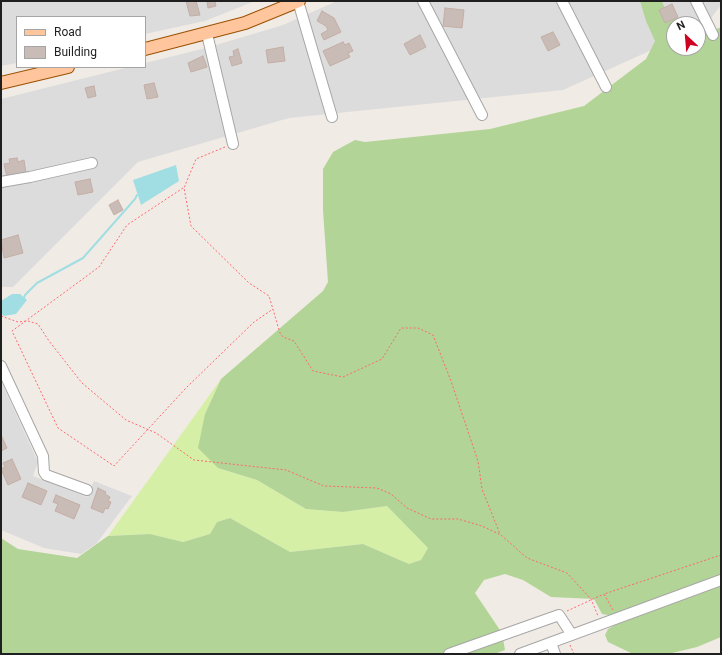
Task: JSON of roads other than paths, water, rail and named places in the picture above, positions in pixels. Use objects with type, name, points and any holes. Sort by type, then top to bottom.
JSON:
[{"type":"main road","points":[[146,49],[256,20],[299,1]]},
{"type":"main road","points":[[1,83],[64,68]]},
{"type":"street","points":[[299,1],[332,117]]},
{"type":"street","points":[[423,1],[482,115]]},
{"type":"street","points":[[562,1],[606,87]]},
{"type":"street","points":[[696,1],[712,35]]},
{"type":"street","points":[[207,34],[233,144]]},
{"type":"street","points":[[1,182],[92,163]]},
{"type":"street","points":[[1,366],[43,456],[44,472],[46,475],[87,490]]},
{"type":"street","points":[[520,654],[721,580]]},
{"type":"street","points":[[449,654],[559,615],[570,636]]},
{"type":"street","points":[[551,643],[555,654]]},
{"type":"water","points":[[176,165],[179,181],[141,205],[133,180]]},
{"type":"water","points":[[12,294],[20,294],[27,300],[16,314],[4,316],[1,314],[1,301]]},
{"type":"waterway","points":[[23,301],[25,295],[37,283],[83,258],[137,195]]}]
